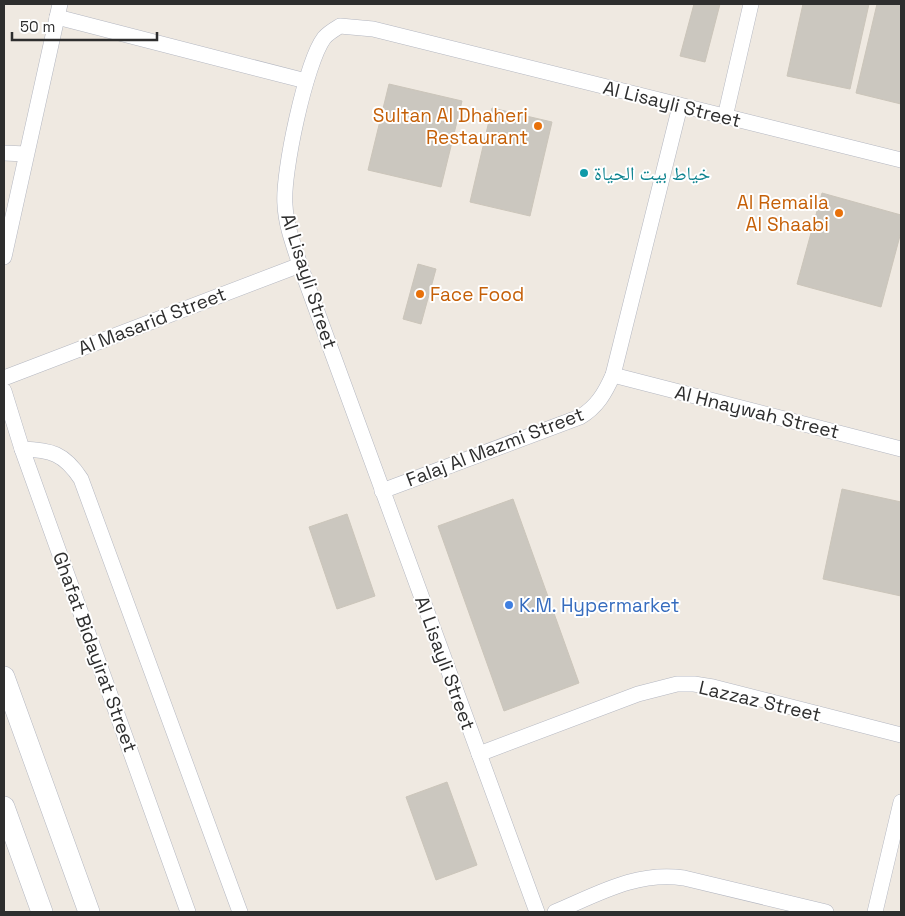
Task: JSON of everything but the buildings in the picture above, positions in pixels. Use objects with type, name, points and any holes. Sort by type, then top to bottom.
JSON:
[{"type":"main road","points":[[4,677],[90,912]]},
{"type":"main road","points":[[4,807],[42,912]]},
{"type":"street","points":[[726,117],[751,4]]},
{"type":"street","points":[[4,257],[59,10],[306,81]]},
{"type":"street","name":"Al Lisayli Street","points":[[537,912],[382,492],[300,265],[288,223],[284,189],[286,171],[306,81],[318,49],[325,36],[340,26],[373,29],[901,160]]},
{"type":"street","name":"Falaj Al Mazmi Street","points":[[382,492],[580,417],[591,410],[601,399],[613,375],[680,106]]},
{"type":"street","points":[[4,154],[26,154]]},
{"type":"street","name":"Al Masarid Street","points":[[4,378],[300,265]]},
{"type":"street","name":"Al Hnaywah Street","points":[[613,375],[901,449]]},
{"type":"street","name":"Ghafat Bidayirat Street","points":[[4,391],[22,449],[188,912]]},
{"type":"street","points":[[22,449],[50,452],[58,456],[71,464],[81,479],[240,912]]},
{"type":"street","name":"Lazzaz Street","points":[[479,754],[638,694],[678,684],[713,687],[901,735]]},
{"type":"street","points":[[875,912],[901,802]]},
{"type":"street","points":[[555,912],[627,882],[647,877],[666,876],[684,878],[826,912]]},
{"type":"place","name":"Sultan Al Dhaheri Restaurant","points":[[538,126]]},
{"type":"place","name":"خياط بيت الحياة","points":[[584,173]]},
{"type":"place","name":"Al Remaila Al Shaabi","points":[[839,213]]},
{"type":"place","name":"Face Food","points":[[420,294]]},
{"type":"place","name":"K.M. Hypermarket","points":[[509,605]]}]
